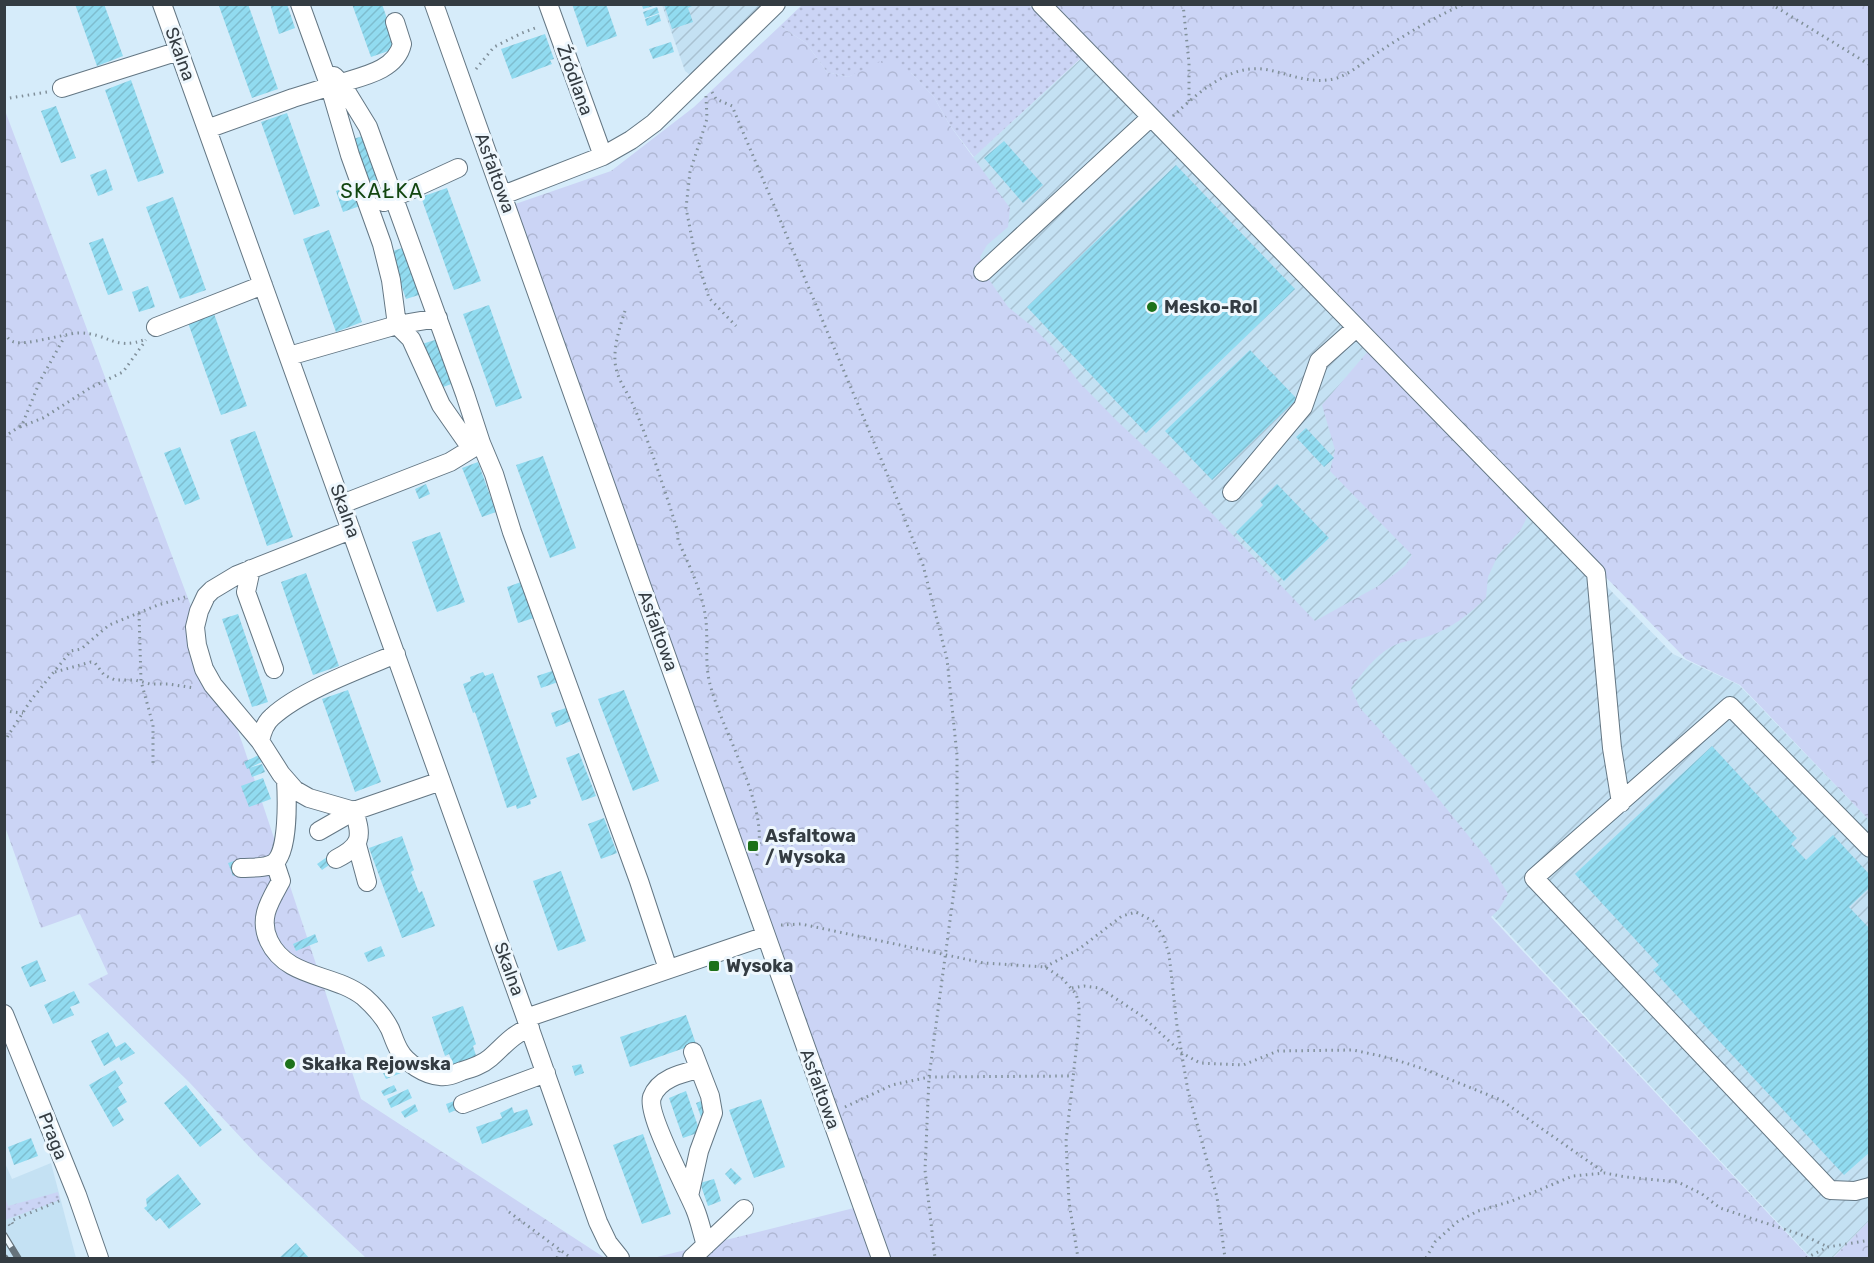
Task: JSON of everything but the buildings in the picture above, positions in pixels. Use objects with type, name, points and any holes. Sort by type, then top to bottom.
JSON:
[{"type":"street","name":"Skalna","points":[[162,4],[598,1222],[608,1243],[620,1258]]},
{"type":"street","points":[[300,4],[319,59],[335,85],[368,127],[438,318],[476,446]]},
{"type":"street","name":"Asfaltowa","points":[[434,4],[774,935],[881,1258]]},
{"type":"street","points":[[503,195],[603,156],[654,123],[776,4]]},
{"type":"street","points":[[1041,4],[1596,573],[1612,748],[1621,803]]},
{"type":"street","name":"Źródlana","points":[[551,13],[603,156]]},
{"type":"street","points":[[207,129],[293,98],[370,74],[388,65],[397,58],[402,44],[395,22]]},
{"type":"street","points":[[62,88],[180,51]]},
{"type":"street","points":[[335,85],[350,155],[382,244],[391,280],[397,325],[411,339],[441,405],[476,446],[494,474],[512,532],[639,882],[668,969]]},
{"type":"street","points":[[983,272],[1156,122]]},
{"type":"street","points":[[369,207],[458,168]]},
{"type":"street","points":[[152,333],[263,285]]},
{"type":"street","points":[[289,356],[397,325],[438,318]]},
{"type":"street","points":[[1232,492],[1303,407],[1319,361],[1356,328]]},
{"type":"street","points":[[342,504],[441,466],[476,446]]},
{"type":"street","points":[[351,530],[237,575],[212,590],[206,596],[199,611],[195,627],[197,645],[204,669],[213,685],[260,741],[286,780],[295,790],[309,798],[354,812]]},
{"type":"street","points":[[252,569],[246,592],[274,669]]},
{"type":"street","points":[[260,741],[263,729],[271,718],[287,705],[349,674],[396,654]]},
{"type":"street","points":[[1869,848],[1730,706],[1534,878],[1830,1190],[1855,1191],[1869,1187]]},
{"type":"street","points":[[286,780],[286,831],[275,862],[281,881],[268,904],[265,918],[268,939],[284,961],[299,970],[337,982],[364,998],[383,1019],[399,1051],[408,1062],[438,1076],[450,1076],[483,1064],[528,1023],[668,969],[774,935]]},
{"type":"street","points":[[319,831],[354,812],[441,781]]},
{"type":"street","points":[[287,814],[296,805],[309,798]]},
{"type":"street","points":[[354,812],[360,832],[357,845],[368,882]]},
{"type":"street","points":[[336,859],[357,845]]},
{"type":"street","points":[[241,868],[266,866],[275,862]]},
{"type":"street","name":"Praga","points":[[4,1014],[77,1195],[99,1258]]},
{"type":"street","points":[[689,1196],[701,1147],[713,1113],[710,1096],[696,1060],[672,1076],[657,1090],[652,1097],[652,1110],[672,1158],[689,1196],[696,1211],[706,1245]]},
{"type":"street","points":[[464,1104],[546,1073]]},
{"type":"street","points":[[672,1158],[701,1147]]},
{"type":"street","points":[[692,1258],[744,1209]]},
{"type":"path","points":[[1183,4],[1189,63],[1189,101]]},
{"type":"path","points":[[1156,122],[1222,77],[1246,69],[1267,70],[1297,78],[1323,81],[1340,77],[1383,49],[1464,4]]},
{"type":"path","points":[[1772,4],[1869,65]]},
{"type":"path","points":[[475,70],[494,47],[522,33],[551,13]]},
{"type":"path","points":[[4,99],[62,88]]},
{"type":"path","points":[[736,326],[709,298],[694,249],[686,208],[690,172],[707,118],[706,88],[716,99],[732,106],[884,466],[923,565],[947,658],[957,755],[957,868],[929,1077],[925,1170],[935,1258]]},
{"type":"path","points":[[625,311],[616,349],[615,361],[618,375],[634,406],[661,478],[677,529],[678,540],[702,600],[709,679],[748,786],[760,828],[760,845],[756,860],[752,849]]},
{"type":"path","points":[[4,333],[14,342],[23,344],[66,335],[93,333],[128,344],[152,333]]},
{"type":"path","points":[[4,437],[20,427],[43,418],[90,388],[123,372],[152,333]]},
{"type":"path","points":[[20,427],[40,381],[66,335]]},
{"type":"path","points":[[4,742],[23,712],[71,651],[81,649],[109,626],[139,613],[158,605],[212,590]]},
{"type":"path","points":[[139,613],[141,681],[153,725],[153,765]]},
{"type":"path","points":[[53,673],[91,662],[95,663],[108,678],[198,688]]},
{"type":"path","points":[[4,711],[23,712]]},
{"type":"path","points":[[1045,967],[1079,950],[1122,916],[1136,912],[1153,921],[1163,936],[1169,954],[1182,1053],[1195,1119],[1217,1197],[1224,1258]]},
{"type":"path","points":[[774,935],[779,925],[801,924],[984,963],[1045,967],[1072,988],[1079,1004],[1078,1034],[1066,1141],[1069,1202],[1078,1258]]},
{"type":"path","points":[[1072,988],[1084,986],[1100,988],[1142,1016],[1182,1053],[1200,1063],[1243,1065],[1278,1051],[1320,1049],[1353,1050],[1390,1058],[1501,1100],[1605,1173]]},
{"type":"path","points":[[841,1099],[844,1108],[892,1085],[929,1077],[1073,1076]]},
{"type":"path","points":[[1426,1258],[1435,1242],[1457,1222],[1478,1211],[1512,1201],[1573,1176],[1605,1173],[1678,1182],[1702,1194],[1720,1208],[1805,1236],[1828,1247]]},
{"type":"path","points":[[4,1225],[8,1223],[10,1226],[13,1224],[11,1221],[19,1216],[77,1195]]},
{"type":"path","points":[[509,1212],[571,1258]]},
{"type":"path","points":[[1806,1258],[1828,1247],[1869,1240]]},
{"type":"path","points":[[557,1258],[560,1249]]},
{"type":"shaded area","points":[[662,5],[776,5],[698,81],[685,71]]},
{"type":"shaded area","points":[[1085,55],[1673,654],[1739,685],[1869,820],[1869,1221],[1832,1258],[1811,1258],[872,250]]},
{"type":"shaded area","points":[[4,1161],[12,1179],[51,1163],[76,1258],[5,1258]]},
{"type":"green space","points":[[802,5],[1029,5],[1081,58],[974,157],[949,124],[934,97],[911,73],[867,69],[848,77],[827,72],[806,43],[780,26]]},
{"type":"green space","points":[[1047,5],[1869,5],[1869,820],[1740,685],[1686,659],[1534,504],[1520,531],[1498,555],[1488,577],[1486,598],[1445,629],[1401,643],[1383,652],[1351,688],[1360,708],[1408,761],[1488,860],[1508,894],[1491,917],[1810,1258],[653,1258],[858,1207],[504,208],[611,171],[694,107],[780,26],[806,43],[827,72],[848,77],[890,57],[911,73],[934,97],[949,124],[1010,208],[1008,227],[987,245],[980,257],[990,281],[1008,307],[1033,327],[1054,349],[1079,382],[1177,477],[1315,621],[1380,585],[1405,566],[1412,555],[1330,471],[1335,450],[1322,405],[1369,350]]},
{"type":"green space","points":[[4,108],[243,745],[361,1099],[605,1258],[366,1258],[260,1158],[189,1082],[88,984],[108,974],[80,914],[41,928],[4,824]]},
{"type":"green space","points":[[58,1192],[60,1200],[5,1220],[5,1198],[8,1206]]},
{"type":"green space","points":[[1869,1221],[1869,1258],[1833,1258]]},
{"type":"railway","points":[[4,1235],[18,1258]]},
{"type":"place","name":"Mesko-Rol","points":[[1152,307]]},
{"type":"place","name":"Asfaltowa / Wysoka","points":[[753,846]]},
{"type":"place","name":"Wysoka","points":[[714,966]]},
{"type":"place","name":"Skałka Rejowska","points":[[290,1064]]},
{"type":"district","name":"SKAŁKA","points":[[382,191]]}]
